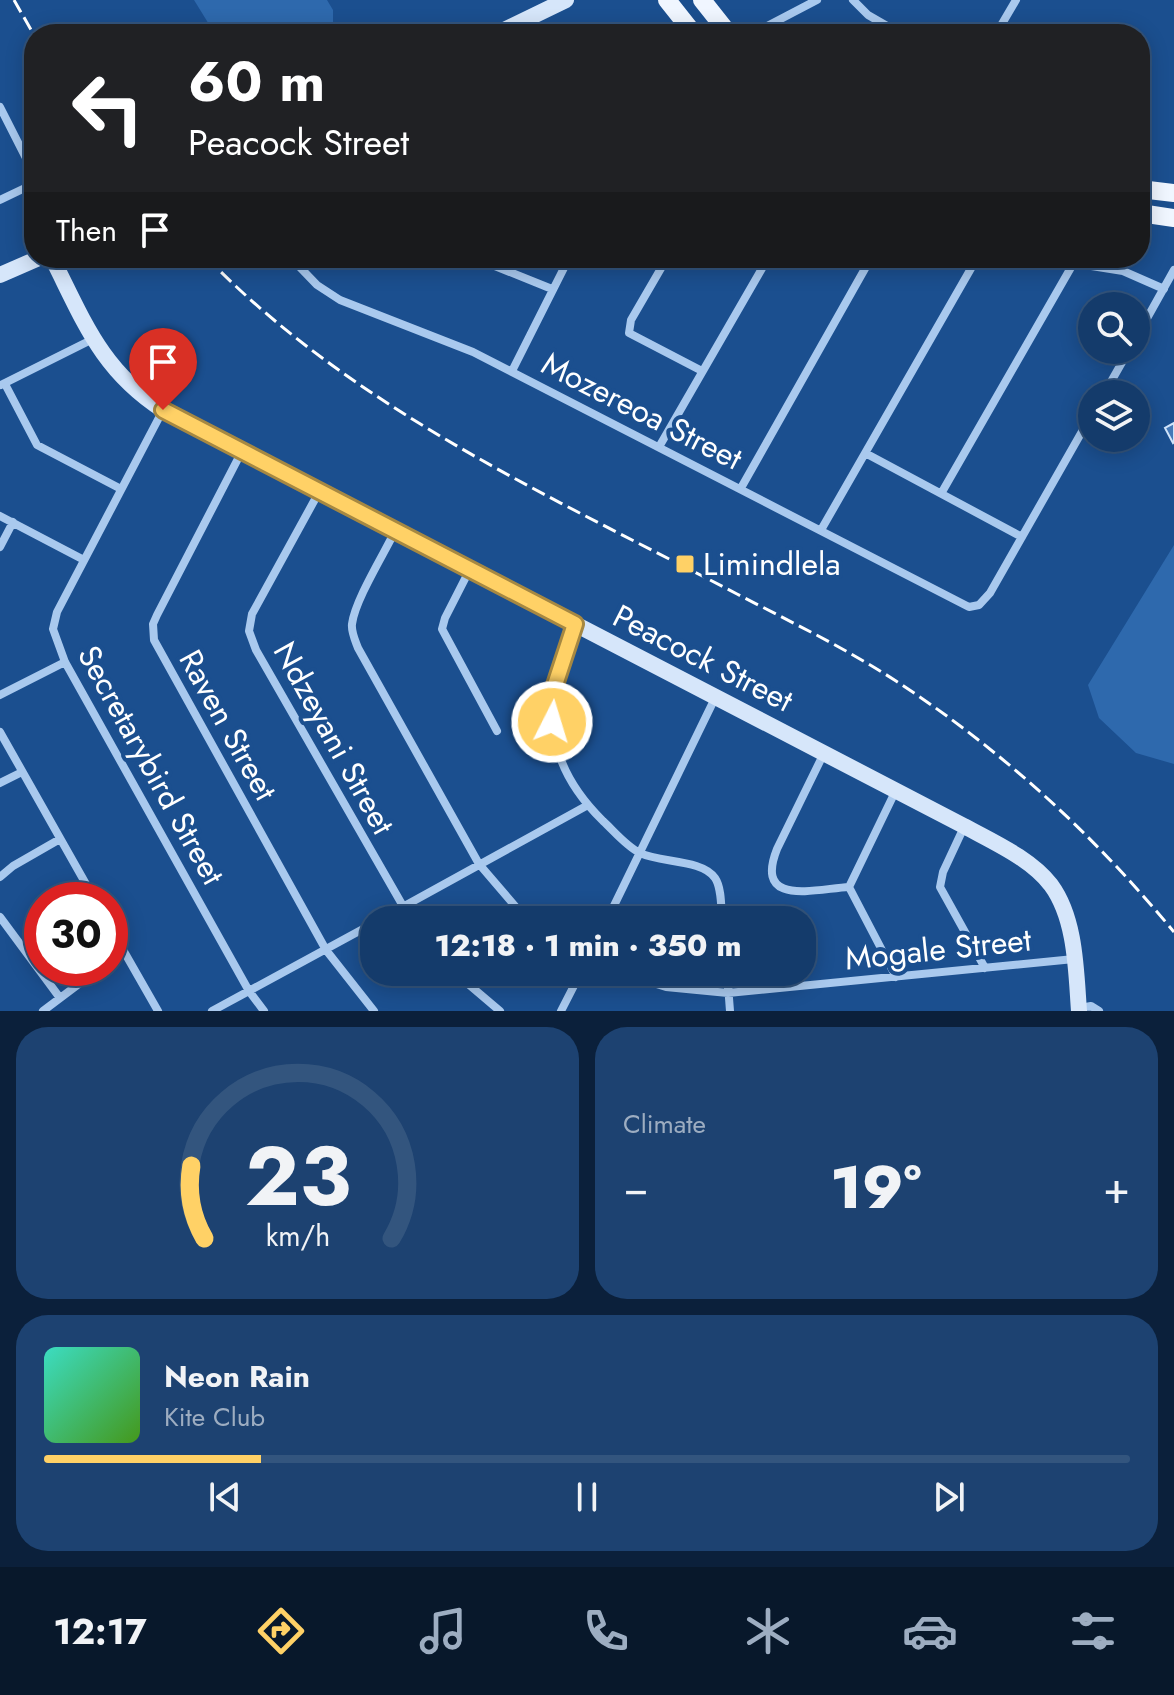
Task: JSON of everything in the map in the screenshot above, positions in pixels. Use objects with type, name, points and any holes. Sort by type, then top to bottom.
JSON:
[{"type":"main road","points":[[667,0],[686,24]]},
{"type":"main road","points":[[702,0],[721,24]]},
{"type":"main road","points":[[1150,190],[1174,193]]},
{"type":"main road","points":[[1150,214],[1174,218]]},
{"type":"street","points":[[517,24],[566,0]]},
{"type":"street","points":[[771,24],[817,0]]},
{"type":"street","points":[[853,0],[868,15],[884,24]]},
{"type":"street","points":[[1002,24],[1016,0]]},
{"type":"street","points":[[0,107],[24,154]]},
{"type":"street","points":[[0,200],[24,188]]},
{"type":"street","points":[[0,275],[24,265]]},
{"type":"street","name":"Peacock Street","points":[[57,268],[93,339],[125,382],[163,410],[1011,852],[1050,884],[1064,914],[1074,959],[1079,1009]]},
{"type":"street","name":"Mozereoa Street","points":[[301,268],[317,285],[340,300],[458,345],[512,371],[963,605],[974,607],[990,593],[1022,537]]},
{"type":"street","points":[[500,268],[552,289]]},
{"type":"street","points":[[512,371],[564,268]]},
{"type":"street","points":[[661,268],[631,320],[629,333],[702,371]]},
{"type":"street","points":[[659,447],[762,268]]},
{"type":"street","points":[[741,488],[865,268]]},
{"type":"street","points":[[821,530],[971,268]]},
{"type":"street","points":[[942,492],[1071,268]]},
{"type":"street","points":[[1102,268],[1123,271],[1164,289]]},
{"type":"street","points":[[1150,314],[1174,270]]},
{"type":"street","points":[[93,339],[3,384],[37,445],[121,489]]},
{"type":"street","name":"Secretarybird Street","points":[[163,410],[54,621],[55,641],[249,991],[264,1011]]},
{"type":"street","points":[[867,454],[1022,537],[1078,439]]},
{"type":"street","name":"Raven Street","points":[[242,451],[157,615],[152,632],[159,650],[326,950],[374,1011]]},
{"type":"street","name":"Ndzeyani Street","points":[[319,492],[252,614],[249,631],[256,650],[401,906]]},
{"type":"street","points":[[0,516],[84,560]]},
{"type":"street","points":[[0,547],[13,522]]},
{"type":"street","points":[[395,531],[357,608],[351,626],[353,635],[479,864],[515,906]]},
{"type":"street","points":[[470,569],[442,629],[497,731]]},
{"type":"street","points":[[575,624],[554,688],[554,740],[564,769],[588,805],[640,853],[695,866],[714,876],[719,906]]},
{"type":"street","points":[[0,695],[65,662]]},
{"type":"street","points":[[614,906],[716,696]]},
{"type":"street","points":[[0,732],[85,882]]},
{"type":"street","points":[[824,753],[777,849],[771,878],[784,890],[849,887]]},
{"type":"street","points":[[0,783],[22,772]]},
{"type":"street","points":[[896,790],[849,887],[852,898],[896,977]]},
{"type":"street","points":[[404,906],[588,805]]},
{"type":"street","points":[[964,826],[943,872],[940,887],[985,968]]},
{"type":"street","points":[[0,877],[60,839]]},
{"type":"street","points":[[0,917],[60,998]]},
{"type":"street","points":[[212,1011],[360,931]]},
{"type":"street","name":"Mogale Street","points":[[663,986],[728,993],[1074,959]]},
{"type":"street","points":[[128,960],[158,1011]]},
{"type":"street","points":[[43,1011],[76,986]]},
{"type":"street","points":[[471,986],[500,1011]]},
{"type":"street","points":[[561,1011],[574,986]]},
{"type":"street","points":[[728,986],[730,1011]]},
{"type":"street","points":[[1079,1009],[1091,1006],[1099,1011]]},
{"type":"shaded area","points":[[194,0],[327,0],[333,10],[333,24],[209,24]]},
{"type":"shaded area","points":[[1174,545],[1174,764],[1136,753],[1099,718],[1088,685]]},
{"type":"building","points":[[1174,423],[1174,442],[1173,443],[1165,428]]},
{"type":"railway","points":[[14,0],[28,24]]},
{"type":"railway","points":[[218,268],[265,312],[326,361],[391,406],[527,485],[838,646],[935,708],[1045,796],[1112,862],[1174,932]]},
{"type":"place","name":"Limindlela","points":[[685,564]]},
{"type":"route","points":[[163,410],[575,624],[554,688],[552,722]]}]
